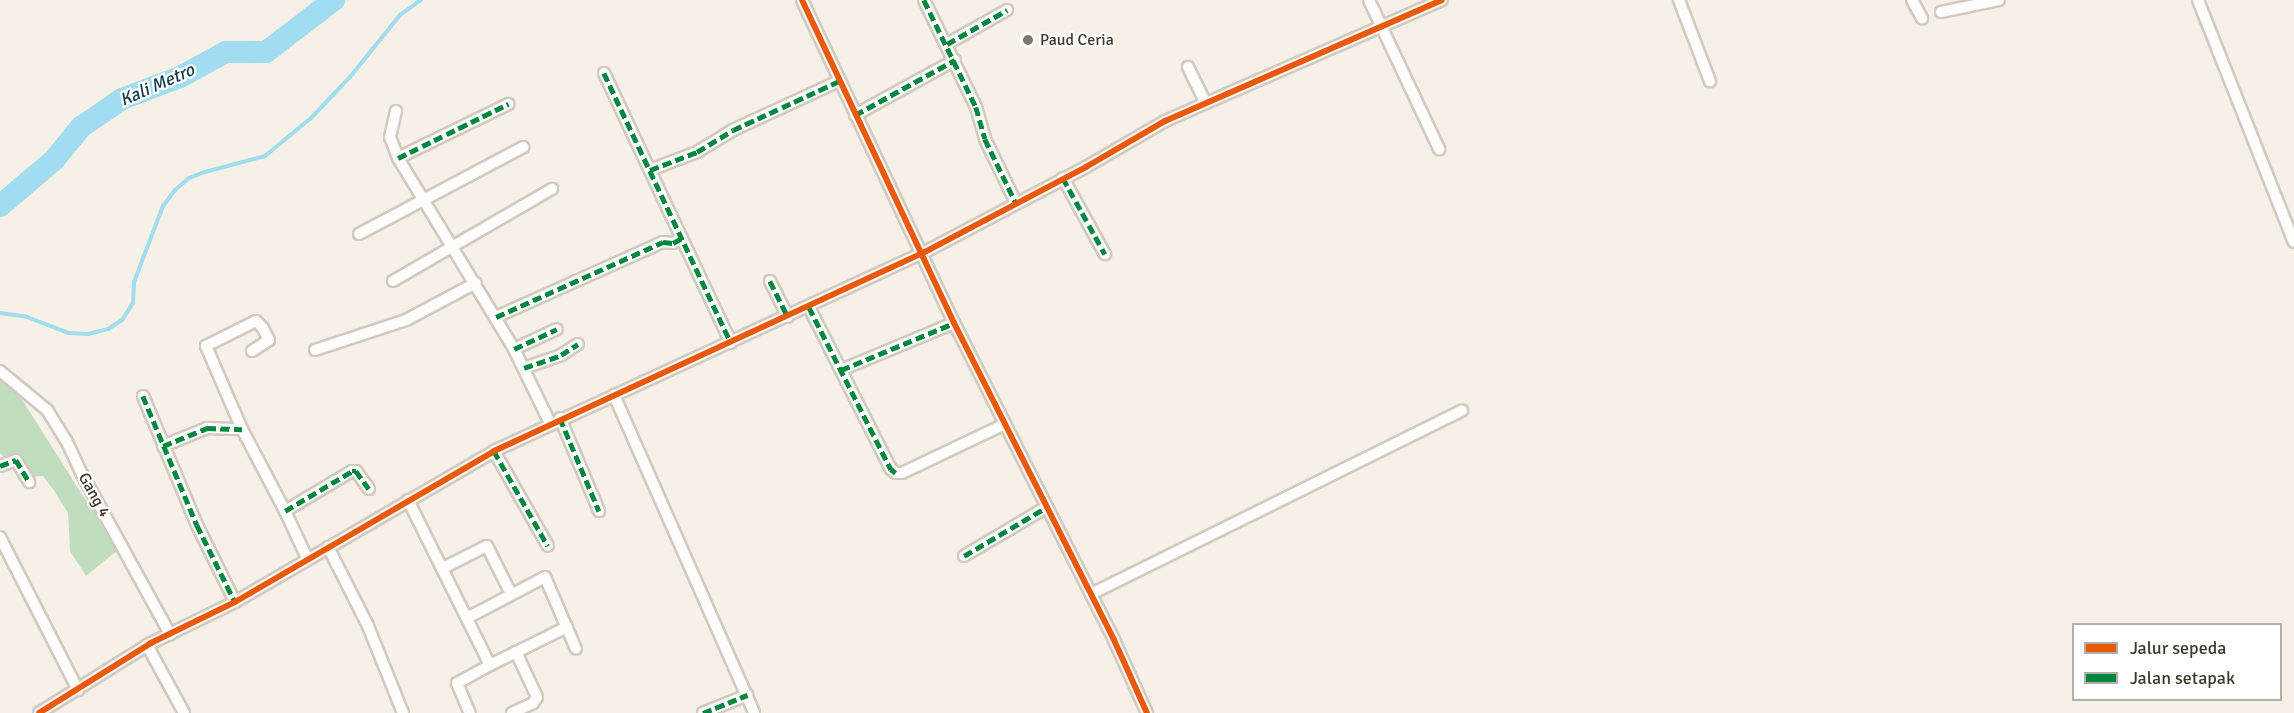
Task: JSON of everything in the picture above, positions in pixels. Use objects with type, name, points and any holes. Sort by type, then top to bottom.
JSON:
[{"type":"street","points":[[802,0],[954,323],[1091,594],[1147,713]]},
{"type":"street","points":[[924,0],[955,60],[976,107],[985,139],[1016,203]]},
{"type":"street","points":[[1369,0],[1439,149]]},
{"type":"street","points":[[39,713],[57,708],[78,690],[149,644],[235,602],[306,558],[495,451],[555,421],[731,344],[921,254],[1165,121],[1442,0]]},
{"type":"street","points":[[1679,0],[1710,81]]},
{"type":"street","points":[[1941,12],[1999,0]]},
{"type":"street","points":[[2198,0],[2294,242]]},
{"type":"street","points":[[947,44],[1007,10]]},
{"type":"street","points":[[855,115],[955,60]]},
{"type":"street","points":[[1188,67],[1205,102]]},
{"type":"street","points":[[604,73],[731,344]]},
{"type":"street","points":[[650,170],[697,152],[733,130],[839,81]]},
{"type":"street","points":[[398,158],[508,104]]},
{"type":"street","points":[[396,111],[390,137],[398,158],[496,317],[555,421],[599,511]]},
{"type":"street","points":[[359,234],[523,147]]},
{"type":"street","points":[[1063,178],[1105,254]]},
{"type":"street","points":[[393,281],[552,189]]},
{"type":"street","points":[[496,317],[663,242],[673,243],[682,238]]},
{"type":"street","points":[[770,281],[788,317]]},
{"type":"street","points":[[315,350],[406,320],[476,283]]},
{"type":"street","points":[[809,307],[891,469],[897,473],[902,473],[1005,424]]},
{"type":"street","points":[[252,351],[269,340],[263,328],[256,321],[206,346],[242,429],[285,511],[306,558]]},
{"type":"street","points":[[841,370],[954,323]]},
{"type":"street","points":[[514,349],[557,329]]},
{"type":"street","points":[[524,368],[561,355],[578,344]]},
{"type":"street","name":"Gang 4","points":[[0,370],[46,410],[66,440],[167,635]]},
{"type":"street","points":[[614,395],[754,713]]},
{"type":"street","points":[[143,396],[197,525],[235,602]]},
{"type":"street","points":[[1091,594],[1462,411]]},
{"type":"street","points":[[163,446],[207,428],[242,429]]},
{"type":"street","points":[[495,451],[548,546]]},
{"type":"street","points":[[0,466],[16,460],[29,482]]},
{"type":"street","points":[[285,511],[352,471],[356,471],[369,489]]},
{"type":"street","points":[[408,500],[490,665]]},
{"type":"street","points":[[964,556],[1047,507]]},
{"type":"street","points":[[0,537],[78,690]]},
{"type":"street","points":[[443,568],[487,546],[511,594]]},
{"type":"street","points":[[328,547],[372,635],[403,713]]},
{"type":"street","points":[[467,618],[546,578],[576,649]]},
{"type":"street","points":[[470,713],[457,683],[567,627]]},
{"type":"street","points":[[149,644],[184,713]]},
{"type":"street","points":[[512,713],[533,702],[537,697],[516,652]]},
{"type":"street","points":[[704,713],[747,695]]},
{"type":"green space","points":[[0,380],[21,398],[83,496],[124,545],[86,576],[70,551],[68,513],[53,489],[43,476],[24,477],[0,453]]},
{"type":"waterway","name":"Kali Metro","points":[[0,206],[54,160],[81,127],[122,99],[180,77],[226,52],[266,52],[334,0]]},
{"type":"waterway","points":[[0,313],[27,317],[69,333],[88,334],[108,329],[122,320],[133,303],[134,282],[163,206],[175,190],[189,178],[265,156],[311,118],[350,77],[400,15],[421,0]]},
{"type":"marked path","points":[[924,0],[976,107],[985,139],[1016,203]]},
{"type":"marked path","points":[[947,44],[1007,10]]},
{"type":"marked path","points":[[855,115],[955,60]]},
{"type":"marked path","points":[[604,73],[731,343]]},
{"type":"marked path","points":[[650,170],[697,152],[733,130],[839,81]]},
{"type":"marked path","points":[[398,158],[508,104]]},
{"type":"marked path","points":[[1063,178],[1105,254]]},
{"type":"marked path","points":[[496,317],[663,242],[673,243],[682,238]]},
{"type":"marked path","points":[[770,281],[788,317]]},
{"type":"marked path","points":[[809,307],[891,469],[896,473]]},
{"type":"marked path","points":[[841,370],[954,323]]},
{"type":"marked path","points":[[514,349],[557,329]]},
{"type":"marked path","points":[[524,368],[561,355],[578,344]]},
{"type":"marked path","points":[[143,396],[197,525],[235,602]]},
{"type":"marked path","points":[[560,418],[599,511]]},
{"type":"marked path","points":[[163,446],[207,428],[242,429]]},
{"type":"marked path","points":[[494,451],[548,546]]},
{"type":"marked path","points":[[0,466],[16,460],[29,482]]},
{"type":"marked path","points":[[285,511],[352,471],[356,471],[369,489]]},
{"type":"marked path","points":[[964,556],[1047,507]]},
{"type":"marked path","points":[[703,713],[747,695]]},
{"type":"cycle path","points":[[802,0],[954,323],[1114,640],[1147,713]]},
{"type":"cycle path","points":[[39,713],[151,643],[235,602],[494,451],[921,254],[1086,167],[1165,121],[1442,0]]},
{"type":"place","name":"Paud Ceria","points":[[1028,40]]}]
